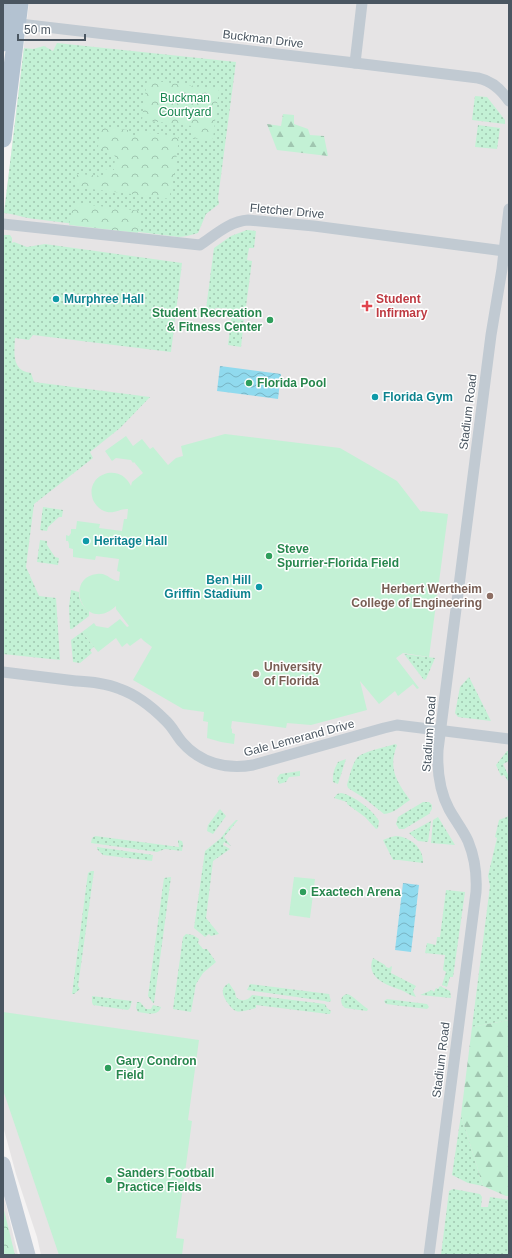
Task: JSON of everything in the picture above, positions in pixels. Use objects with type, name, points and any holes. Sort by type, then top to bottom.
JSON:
[{"type":"main road","points":[[3,139],[9,23],[8,3]]},
{"type":"main road","points":[[3,43],[9,23],[20,3]]},
{"type":"main road","points":[[3,1164],[28,1255]]},
{"type":"street","points":[[355,63],[362,3]]},
{"type":"street","name":"Buckman Drive","points":[[9,23],[484,79],[497,87],[509,100]]},
{"type":"street","name":"Stadium Road","points":[[429,1255],[477,887],[475,867],[470,848],[447,804],[439,784],[437,765],[440,730],[490,342],[501,276],[509,209]]},
{"type":"street","name":"Fletcher Drive","points":[[3,224],[200,245],[231,224],[242,220],[248,220],[314,226],[504,251]]},
{"type":"street","name":"Gale Lemerand Drive","points":[[3,672],[106,684],[119,688],[128,692],[153,709],[166,720],[187,747],[200,757],[213,763],[231,767],[254,765],[402,725],[509,739]]},
{"type":"shaded area","name":"University of Florida","points":[[29,3],[509,3],[509,1255],[41,1255],[37,1237],[16,1174],[3,1126],[3,222]]},
{"type":"shaded area","points":[[3,1194],[7,1209],[18,1255],[3,1255]]},
{"type":"green space","points":[[57,43],[236,62],[218,198],[219,204],[206,214],[198,233],[179,237],[31,218],[4,213],[24,48],[33,49],[44,46],[53,51]]},
{"type":"green space","name":"Buckman Courtyard","points":[[147,80],[219,89],[213,138],[210,140],[191,138],[192,126],[142,120]]},
{"type":"green space","points":[[475,96],[487,97],[505,120],[505,124],[472,120]]},
{"type":"green space","points":[[283,114],[294,115],[294,124],[308,129],[310,135],[324,136],[328,156],[277,150],[267,124],[281,126]]},
{"type":"green space","points":[[478,125],[500,128],[497,149],[475,147]]},
{"type":"green space","points":[[100,127],[128,130],[131,135],[136,135],[138,133],[140,134],[140,132],[177,136],[179,139],[170,195],[171,199],[75,187],[77,174],[103,176],[104,169],[114,170],[115,156],[107,155],[108,150],[98,148]]},
{"type":"green space","points":[[73,203],[141,211],[138,233],[69,225]]},
{"type":"green space","points":[[247,230],[256,231],[254,248],[249,248],[247,260],[252,261],[245,314],[238,313],[237,319],[244,320],[241,347],[228,345],[232,312],[228,311],[228,309],[206,309],[214,248],[231,236]]},
{"type":"green space","points":[[3,235],[10,235],[12,238],[12,243],[14,242],[27,247],[45,244],[182,263],[171,352],[33,335],[29,340],[15,338],[14,350],[17,365],[25,372],[31,373],[34,382],[150,397],[120,428],[90,452],[93,458],[34,504],[26,567],[39,596],[56,598],[60,660],[3,654]]},
{"type":"green space","name":"Ben Hill Griffin Stadium","points":[[225,434],[340,448],[397,481],[421,512],[448,514],[429,657],[403,653],[396,658],[419,688],[417,689],[413,684],[398,696],[395,691],[379,704],[360,681],[367,710],[311,725],[287,723],[286,728],[232,721],[232,733],[235,734],[234,744],[221,742],[207,738],[208,722],[203,721],[204,712],[183,709],[133,680],[152,647],[141,638],[130,646],[127,643],[122,647],[116,638],[98,652],[82,632],[94,623],[96,626],[108,628],[120,619],[127,627],[129,626],[116,609],[116,606],[105,613],[95,614],[87,610],[79,594],[81,585],[86,578],[97,574],[104,574],[116,581],[119,581],[120,572],[117,571],[119,559],[96,556],[95,560],[73,557],[73,549],[69,548],[68,541],[66,541],[66,535],[69,536],[71,529],[76,529],[77,521],[100,524],[99,528],[122,531],[124,519],[127,519],[128,509],[108,512],[100,509],[93,500],[93,484],[104,474],[111,473],[119,474],[126,478],[131,486],[132,482],[143,473],[131,460],[116,458],[112,461],[105,451],[126,436],[133,446],[142,439],[150,449],[153,447],[168,465],[176,458],[183,456],[181,446]]},
{"type":"green space","points":[[43,507],[63,510],[62,517],[59,517],[48,527],[47,531],[40,530]]},
{"type":"green space","points":[[40,540],[47,541],[47,545],[55,557],[59,558],[58,565],[37,562]]},
{"type":"green space","points":[[71,590],[79,592],[80,600],[84,607],[89,611],[89,616],[70,629],[69,607]]},
{"type":"green space","points":[[82,632],[94,647],[90,650],[92,653],[80,663],[73,662],[71,640]]},
{"type":"green space","points":[[404,654],[435,658],[426,679],[424,680]]},
{"type":"green space","points":[[469,677],[491,721],[458,717],[455,713],[460,687]]},
{"type":"green space","points":[[395,744],[397,745],[394,753],[393,768],[397,780],[410,800],[394,811],[384,814],[364,798],[348,788],[347,785],[353,765],[359,756]]},
{"type":"green space","points":[[507,751],[509,751],[509,761],[503,764],[509,777],[509,781],[504,775],[501,776],[496,765]]},
{"type":"green space","points":[[346,759],[338,784],[333,782],[334,771],[338,762]]},
{"type":"green space","points":[[300,771],[300,776],[289,777],[286,782],[279,784],[277,778],[280,774]]},
{"type":"green space","points":[[341,793],[357,800],[368,808],[379,821],[378,828],[376,829],[365,817],[347,804],[347,802],[334,798],[337,794]]},
{"type":"green space","points":[[423,802],[429,802],[432,805],[432,809],[429,814],[404,829],[399,829],[396,824],[398,817]]},
{"type":"green space","points":[[220,809],[226,816],[213,834],[207,831],[208,825]]},
{"type":"green space","points":[[509,816],[509,1020],[472,1027],[490,886],[488,876],[497,838],[495,837],[499,820]]},
{"type":"green space","points":[[438,817],[455,845],[431,843],[433,820]]},
{"type":"green space","points":[[236,820],[238,820],[224,837],[231,846],[224,842],[223,845],[230,849],[213,861],[206,918],[219,934],[211,936],[209,934],[205,937],[194,928],[205,851],[221,838]]},
{"type":"green space","points":[[431,821],[428,842],[418,841],[409,833]]},
{"type":"green space","points":[[95,836],[179,847],[178,840],[182,841],[183,844],[182,851],[165,849],[157,852],[91,843],[92,838]]},
{"type":"green space","points":[[396,836],[411,841],[419,848],[423,858],[423,863],[393,860],[383,840]]},
{"type":"green space","points":[[97,847],[153,855],[152,861],[103,855]]},
{"type":"green space","points":[[94,871],[78,986],[80,989],[72,994],[88,873]]},
{"type":"green space","points":[[171,877],[153,1003],[148,996],[164,878]]},
{"type":"green space","points":[[294,877],[315,879],[310,918],[289,915]]},
{"type":"green space","points":[[446,890],[465,892],[453,977],[450,977],[447,987],[442,985],[446,972],[443,970],[445,955],[425,953],[427,943],[436,945],[437,937],[440,937]]},
{"type":"green space","points":[[186,934],[193,935],[199,939],[198,943],[203,949],[207,949],[216,962],[203,973],[196,984],[191,1012],[173,1009],[183,937]]},
{"type":"green space","points":[[373,958],[386,967],[389,968],[392,966],[391,973],[416,986],[413,991],[416,997],[379,980],[372,971],[371,965]]},
{"type":"green space","points":[[229,983],[235,992],[236,997],[240,1000],[246,1000],[252,995],[325,1004],[331,1011],[330,1014],[328,1014],[256,1005],[256,1008],[236,1011],[229,1005],[223,996],[224,988]]},
{"type":"green space","points":[[250,984],[329,994],[331,1001],[328,1002],[247,990]]},
{"type":"green space","points":[[440,986],[450,991],[451,998],[420,995],[432,990],[434,992],[436,988],[438,989]]},
{"type":"green space","points":[[347,994],[352,996],[368,1009],[367,1011],[345,1008],[341,1000],[344,995]]},
{"type":"green space","points":[[92,996],[132,1001],[128,1010],[93,1005]]},
{"type":"green space","points":[[387,999],[427,1004],[429,1007],[427,1009],[386,1004],[384,1001]]},
{"type":"green space","points":[[137,1002],[140,1002],[146,1009],[151,1009],[153,1005],[161,1007],[160,1010],[155,1013],[138,1012],[136,1008]]},
{"type":"green space","name":"Sanders Football Practice Fields","points":[[3,1012],[199,1040],[188,1120],[192,1121],[176,1238],[184,1239],[182,1255],[59,1255],[3,1090]]},
{"type":"green space","points":[[509,1020],[509,1196],[506,1196],[483,1186],[461,1115],[472,1027]]},
{"type":"green space","points":[[461,1115],[483,1186],[468,1183],[452,1175]]},
{"type":"green space","points":[[453,1189],[480,1194],[482,1197],[481,1207],[488,1207],[490,1197],[509,1200],[509,1255],[441,1255],[449,1191]]},
{"type":"green space","points":[[3,1206],[15,1255],[3,1255]]},
{"type":"water","name":"Florida Pool","points":[[220,366],[281,374],[278,399],[217,391]]},
{"type":"water","points":[[403,883],[419,885],[411,952],[395,950]]},
{"type":"place","name":"Murphree Hall","points":[[56,299]]},
{"type":"place","name":"Student Infirmary","points":[[367,306]]},
{"type":"place","name":"Student Recreation & Fitness Center","points":[[270,320]]},
{"type":"place","name":"Florida Pool","points":[[249,383]]},
{"type":"place","name":"Florida Gym","points":[[375,397]]},
{"type":"place","name":"Heritage Hall","points":[[86,541]]},
{"type":"place","name":"Steve Spurrier-Florida Field","points":[[269,556]]},
{"type":"place","name":"Ben Hill Griffin Stadium","points":[[259,587]]},
{"type":"place","name":"Herbert Wertheim College of Engineering","points":[[490,596]]},
{"type":"place","name":"University of Florida","points":[[256,674]]},
{"type":"place","name":"Exactech Arena","points":[[303,892]]},
{"type":"place","name":"Gary Condron Field","points":[[108,1068]]},
{"type":"place","name":"Sanders Football Practice Fields","points":[[109,1180]]}]
